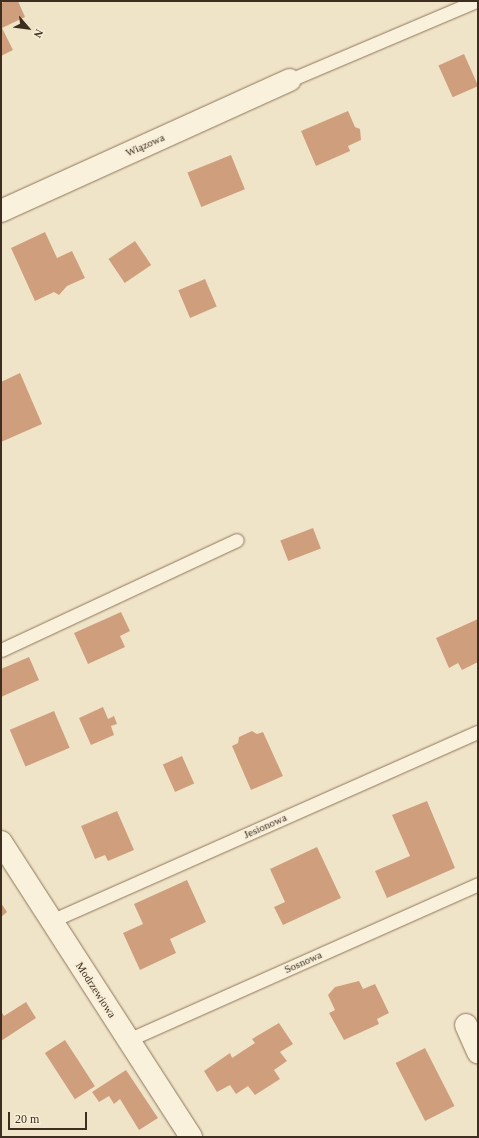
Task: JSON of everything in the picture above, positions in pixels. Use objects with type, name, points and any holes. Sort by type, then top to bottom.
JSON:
[{"type":"street","name":"Wiązowa","points":[[1,211],[290,80]]},
{"type":"street","name":"Modrzewiowa","points":[[1,842],[191,1137]]},
{"type":"street","points":[[466,1025],[478,1052]]},
{"type":"lane","points":[[290,80],[476,1]]},
{"type":"lane","points":[[1,650],[237,540]]},
{"type":"lane","name":"Jesionowa","points":[[51,921],[478,732]]},
{"type":"lane","name":"Sosnowa","points":[[128,1040],[478,884]]},
{"type":"building","points":[[6,1],[18,1],[25,17],[2,28],[13,50],[1,56],[1,3]]},
{"type":"building","points":[[464,54],[478,86],[453,97],[438,65]]},
{"type":"building","points":[[348,111],[355,127],[360,129],[361,140],[348,146],[350,151],[316,166],[301,131]]},
{"type":"building","points":[[231,155],[245,189],[201,207],[187,173]]},
{"type":"building","points":[[45,232],[57,258],[72,251],[85,278],[67,286],[59,295],[54,292],[35,301],[11,248]]},
{"type":"building","points":[[135,241],[151,265],[125,283],[108,259]]},
{"type":"building","points":[[205,279],[217,307],[190,318],[178,290]]},
{"type":"building","points":[[20,373],[42,424],[1,442],[1,382]]},
{"type":"building","points":[[313,528],[321,549],[288,561],[280,541]]},
{"type":"building","points":[[121,612],[130,631],[120,636],[125,647],[88,664],[74,633]]},
{"type":"building","points":[[478,619],[478,662],[462,670],[458,663],[449,668],[436,638]]},
{"type":"building","points":[[29,657],[39,680],[1,697],[1,669]]},
{"type":"building","points":[[103,707],[108,719],[114,716],[117,724],[111,726],[114,735],[91,745],[79,718]]},
{"type":"building","points":[[54,711],[70,748],[25,767],[10,730]]},
{"type":"building","points":[[252,731],[257,734],[263,732],[283,776],[251,790],[232,746],[238,743],[239,737]]},
{"type":"building","points":[[182,756],[194,783],[175,792],[163,765]]},
{"type":"building","points":[[427,801],[455,868],[387,898],[375,871],[410,856],[392,815]]},
{"type":"building","points":[[117,811],[134,850],[108,861],[105,855],[95,859],[81,826]]},
{"type":"building","points":[[317,847],[341,898],[283,925],[274,907],[285,902],[270,869]]},
{"type":"building","points":[[187,880],[206,922],[170,939],[176,953],[140,970],[123,933],[143,924],[134,904]]},
{"type":"building","points":[[1,903],[7,912],[1,917]]},
{"type":"building","points":[[359,981],[363,989],[375,984],[389,1013],[377,1019],[379,1024],[344,1040],[329,1013],[335,1010],[328,995],[335,987]]},
{"type":"building","points":[[26,1002],[36,1018],[1,1041],[1,1011],[4,1016]]},
{"type":"building","points":[[279,1023],[293,1044],[280,1052],[287,1061],[274,1070],[280,1079],[255,1095],[248,1086],[236,1094],[230,1085],[217,1092],[204,1071],[230,1053],[232,1058],[255,1043],[252,1039]]},
{"type":"building","points":[[65,1040],[95,1086],[75,1099],[45,1053]]},
{"type":"building","points":[[425,1048],[455,1106],[425,1121],[396,1063]]},
{"type":"building","points":[[126,1070],[158,1118],[139,1130],[120,1099],[114,1104],[109,1096],[99,1102],[92,1092]]}]
